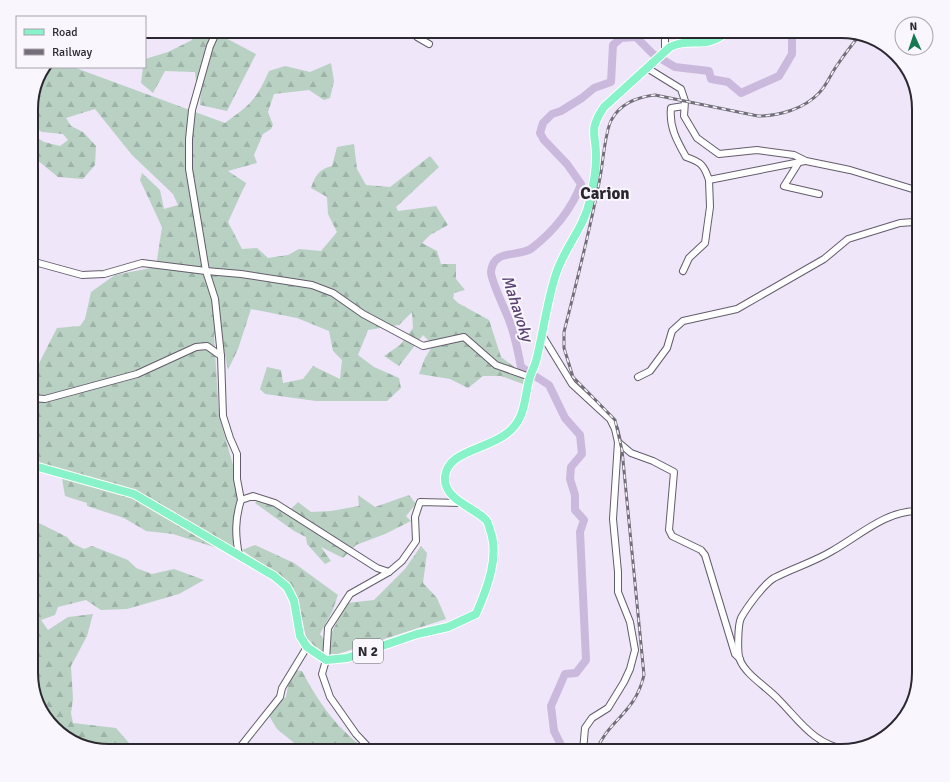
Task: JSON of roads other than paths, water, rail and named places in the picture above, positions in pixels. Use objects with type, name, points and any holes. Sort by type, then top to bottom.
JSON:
[{"type":"main road","name":"N 2","points":[[326,660],[347,658],[417,634],[448,626],[476,614],[492,570],[494,540],[486,519],[460,503],[449,492],[445,478],[450,465],[459,456],[495,442],[514,427],[524,407],[530,377],[537,359],[556,273],[585,219],[590,201],[596,158],[593,136],[597,117],[604,107],[665,51],[678,43],[705,43],[718,38]]},
{"type":"main road","points":[[38,467],[134,494],[274,576],[287,587],[294,601],[300,636],[306,647],[326,660]]},
{"type":"street","points":[[214,38],[210,46],[192,110],[189,139],[189,169],[206,271],[215,299],[221,356],[224,416],[237,454],[237,479],[241,500],[236,514],[235,533],[239,555]]},
{"type":"street","points":[[419,38],[429,44]]},
{"type":"street","points":[[665,38],[665,51]]},
{"type":"street","points":[[649,66],[681,89],[684,116],[697,138],[719,154],[757,150],[794,155],[802,161]]},
{"type":"street","points":[[683,271],[689,258],[705,243],[710,207],[709,180],[705,167],[695,160],[686,157],[674,136],[670,116],[671,108],[684,106]]},
{"type":"street","points":[[802,161],[784,186],[819,194]]},
{"type":"street","points":[[709,180],[802,161],[850,170],[912,189]]},
{"type":"street","points":[[638,377],[650,371],[667,348],[672,332],[683,321],[737,309],[824,259],[848,239],[900,223],[912,222]]},
{"type":"street","points":[[38,263],[82,275],[104,274],[142,263],[241,274],[312,285],[333,293],[363,314],[423,346],[464,337],[496,365],[530,377]]},
{"type":"street","points":[[542,335],[572,384],[610,419],[616,429],[618,442],[613,519],[618,572],[618,592],[630,622],[635,650],[630,670],[608,708],[592,718],[585,728],[583,744]]},
{"type":"street","points":[[38,398],[46,399],[137,374],[196,347],[207,346],[221,356]]},
{"type":"street","points":[[618,442],[632,453],[653,461],[674,472],[670,530],[672,536],[701,550],[705,556],[735,654],[748,671],[778,698],[806,730],[832,744]]},
{"type":"street","points":[[241,500],[253,496],[275,503],[372,565],[389,572]]},
{"type":"street","points":[[365,744],[356,734],[330,697],[322,674],[326,660],[328,628],[350,594],[389,572],[402,561],[416,541],[415,517],[420,502],[460,503]]},
{"type":"street","points":[[740,659],[739,635],[741,618],[764,588],[773,579],[834,550],[860,532],[894,516],[912,511]]},
{"type":"street","points":[[243,744],[280,697],[282,688],[306,647]]},
{"type":"waterway","name":"Mahavoky","points":[[560,744],[554,731],[551,706],[565,674],[576,673],[586,660],[580,532],[584,520],[575,510],[575,495],[570,479],[571,467],[582,454],[580,435],[565,418],[549,385],[521,367],[513,331],[491,272],[493,264],[501,256],[527,251],[540,242],[567,211],[581,184],[567,164],[544,140],[540,133],[543,123],[552,114],[561,111],[582,98],[594,88],[611,82],[613,45],[621,38]]},
{"type":"waterway","name":"Mahavoky","points":[[637,38],[653,54],[675,67],[709,71],[711,79],[728,82],[741,93],[779,76],[792,54],[792,38]]},
{"type":"railway","points":[[599,744],[635,699],[644,675],[622,450],[615,420],[573,377],[564,348],[564,332],[592,217],[606,138],[610,124],[616,113],[625,105],[636,99],[655,95],[758,116],[783,113],[799,107],[813,99],[819,93],[856,39]]},
{"type":"district","name":"Carion","points":[[605,193]]}]
